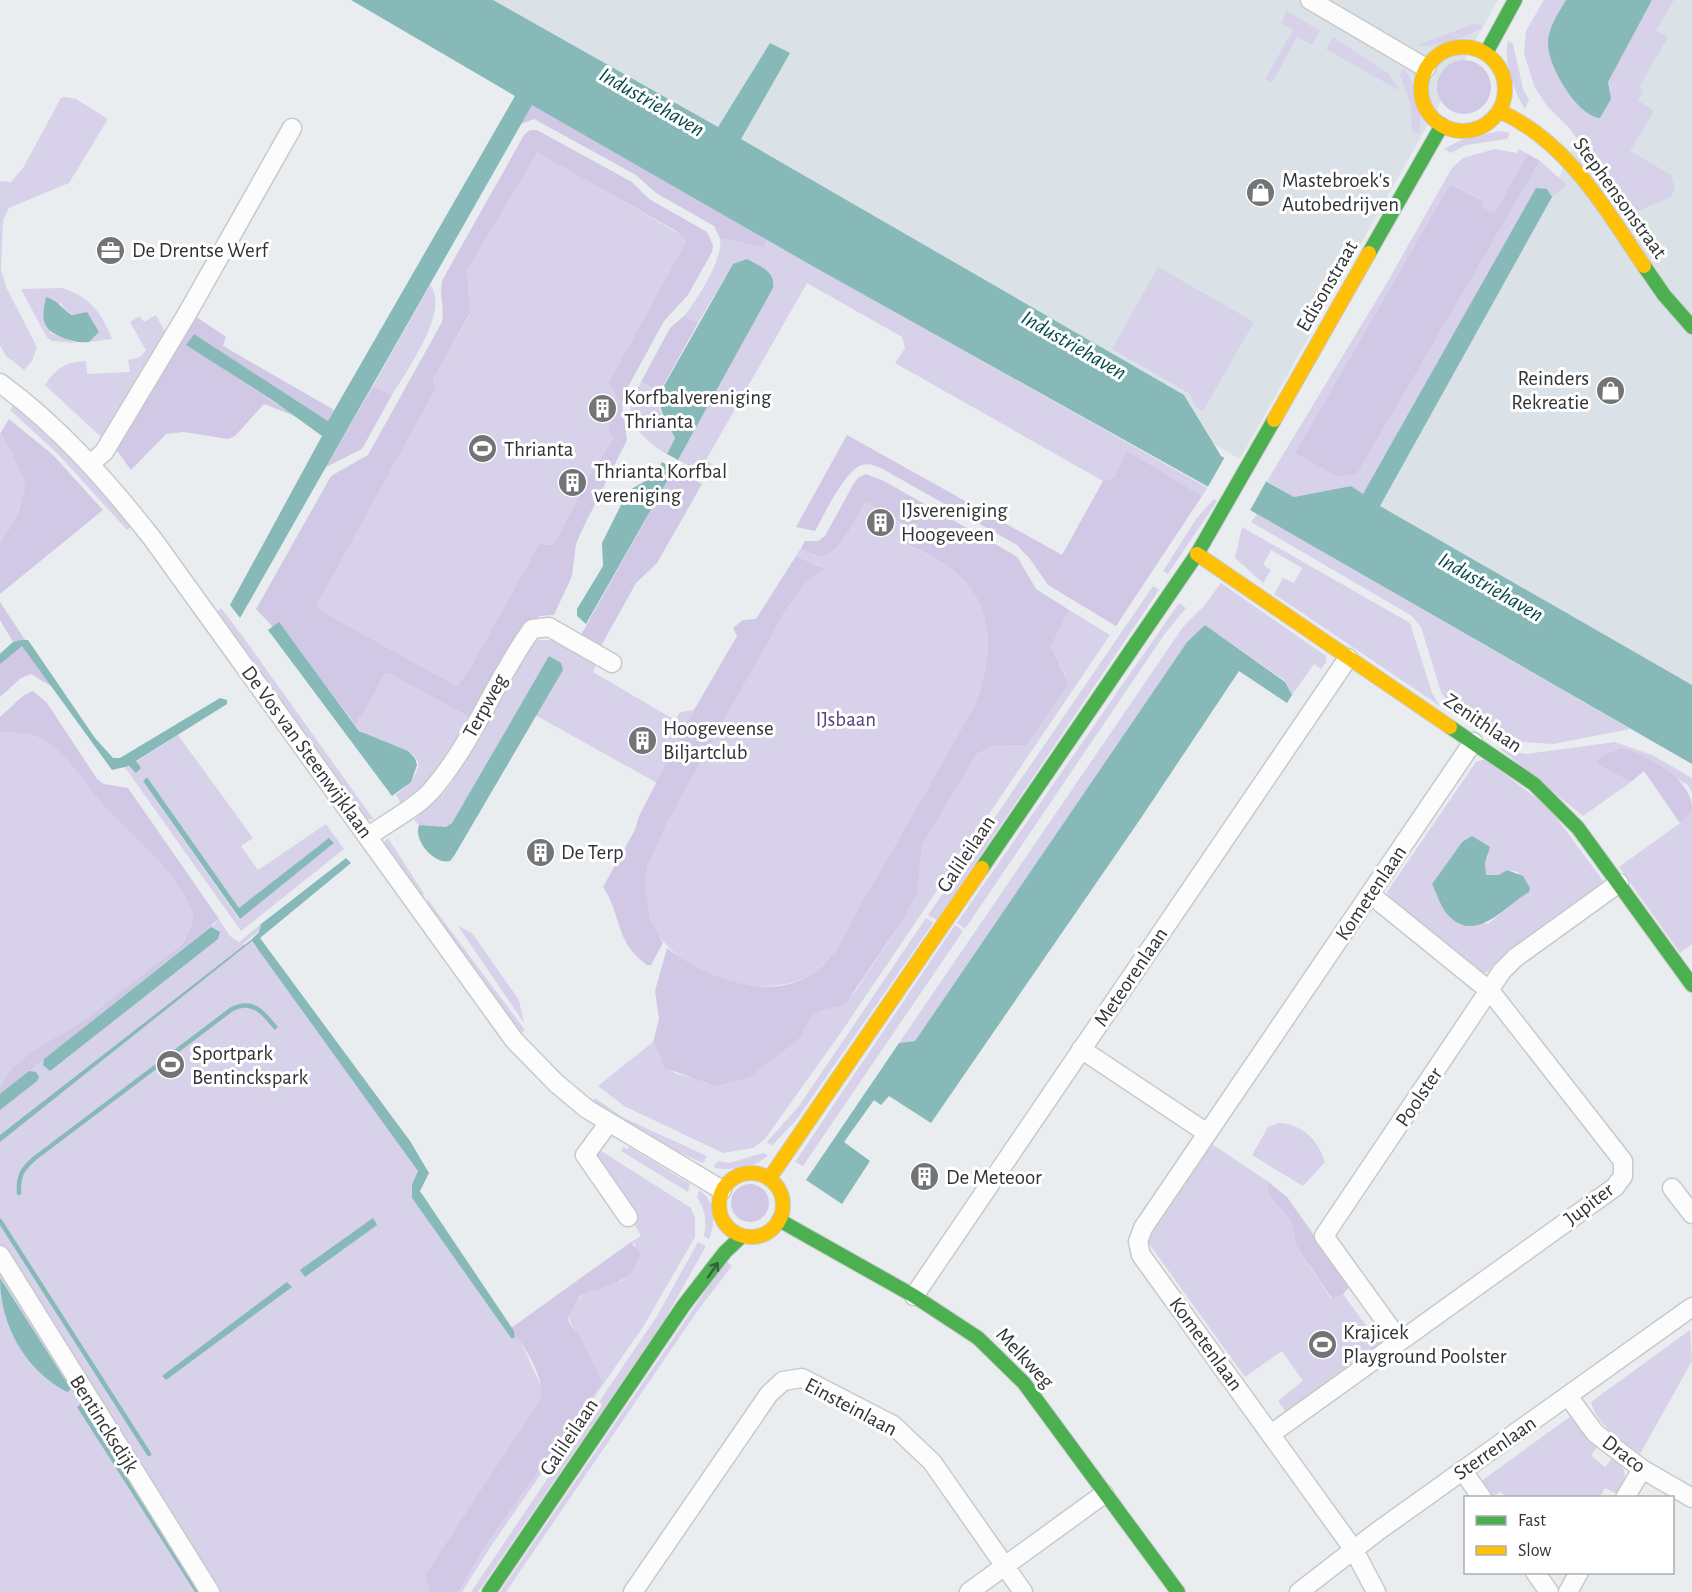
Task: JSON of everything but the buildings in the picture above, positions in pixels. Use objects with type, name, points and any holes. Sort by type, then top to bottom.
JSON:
[{"type":"main road","points":[[1486,53],[1515,0]]},
{"type":"main road","points":[[1460,47],[1486,53],[1498,65],[1504,79],[1505,96],[1499,111],[1480,128],[1466,131],[1442,125],[1432,116],[1421,93],[1426,68],[1441,54],[1460,47]]},
{"type":"main road","name":"Stephensonstraat","points":[[1499,111],[1522,121],[1553,144],[1592,190],[1664,295],[1692,327]]},
{"type":"main road","name":"Edisonstraat","points":[[1197,554],[1442,125]]},
{"type":"main road","name":"Zenithlaan","points":[[1197,554],[1534,784],[1578,828],[1692,985]]},
{"type":"main road","name":"Galileilaan","points":[[770,1179],[1197,554]]},
{"type":"main road","points":[[743,1174],[761,1175],[770,1179],[776,1185],[783,1202],[779,1220],[767,1233],[750,1238],[742,1236],[723,1222],[719,1209],[722,1190],[728,1183],[743,1174]]},
{"type":"main road","name":"Melkweg","points":[[779,1220],[914,1296],[978,1338],[1024,1383],[1178,1592]]},
{"type":"main road","name":"Galileilaan","points":[[684,1305],[690,1282],[723,1222]]},
{"type":"main road","name":"Galileilaan","points":[[489,1592],[684,1305],[725,1252],[742,1236]]},
{"type":"street","points":[[1311,0],[1426,68]]},
{"type":"street","points":[[90,464],[104,452],[175,334],[292,128]]},
{"type":"street","name":"De Vos van Steenwijklaan","points":[[0,383],[17,395],[90,464],[152,538],[514,1040],[556,1083],[608,1124],[722,1190]]},
{"type":"street","name":"Terpweg","points":[[368,837],[429,794],[452,766],[514,654],[532,628],[549,627],[612,663]]},
{"type":"street","name":"Meteorenlaan","points":[[914,1296],[1348,658]]},
{"type":"street","name":"Kometenlaan","points":[[1376,1592],[1354,1550],[1141,1255],[1138,1242],[1143,1228],[1473,742]]},
{"type":"street","name":"Poolster","points":[[1399,1340],[1324,1236],[1491,992],[1502,971],[1515,958],[1619,883]]},
{"type":"street","name":"Jupiter","points":[[1271,1434],[1399,1340],[1616,1187],[1623,1176],[1623,1161],[1491,992],[1370,894]]},
{"type":"street","points":[[1082,1049],[1207,1133]]},
{"type":"street","points":[[608,1124],[585,1155],[628,1217]]},
{"type":"street","points":[[1672,1188],[1692,1214]]},
{"type":"street","name":"Bentincksdijk","points":[[0,1255],[210,1592]]},
{"type":"street","name":"Sterrenlaan","points":[[1299,1592],[1692,1307]]},
{"type":"street","name":"Einsteinlaan","points":[[633,1592],[769,1394],[783,1381],[802,1378],[893,1425],[932,1462],[1023,1592]]},
{"type":"street","name":"Draco","points":[[1568,1396],[1596,1432],[1642,1469],[1692,1498]]},
{"type":"street","points":[[1626,1496],[1642,1469]]},
{"type":"street","points":[[1463,1471],[1481,1496]]},
{"type":"street","points":[[969,1592],[1104,1494]]},
{"type":"street","points":[[1536,1574],[1549,1592]]},
{"type":"street","points":[[1568,1592],[1578,1574]]},
{"type":"shaded area","points":[[447,0],[1498,0],[1240,459]]},
{"type":"shaded area","points":[[1641,0],[1692,0],[1692,692],[1369,507],[1554,188]]},
{"type":"shaded area","points":[[1464,60],[1474,62],[1483,68],[1489,77],[1491,87],[1489,97],[1483,106],[1474,112],[1464,114],[1454,112],[1445,106],[1439,97],[1437,87],[1439,77],[1445,68],[1454,62]]},
{"type":"shaded area","points":[[532,104],[767,240],[763,247],[720,238],[714,226],[656,193],[636,175],[534,119],[521,124]]},
{"type":"shaded area","points":[[530,130],[537,130],[632,182],[649,199],[707,232],[713,245],[712,252],[688,295],[664,321],[629,385],[622,403],[627,440],[581,532],[576,544],[572,576],[554,615],[540,616],[523,625],[469,717],[388,673],[384,675],[362,716],[358,718],[357,727],[279,623],[273,627],[256,609],[331,476],[368,455],[442,322],[443,279],[524,135]],"holes":[[[537,152],[676,231],[687,240],[609,383],[619,401],[608,429],[613,439],[589,477],[556,541],[551,545],[539,544],[469,670],[457,686],[321,611],[317,605],[436,388],[433,380],[470,313],[467,270]]]},
{"type":"shaded area","points":[[1528,154],[1540,161],[1357,474],[1337,477],[1295,453],[1450,184],[1483,201],[1481,206],[1494,213]]},
{"type":"shaded area","points":[[195,316],[226,337],[223,346],[334,410],[328,421],[194,334],[187,345],[295,416],[264,404],[235,436],[228,439],[184,432],[166,434],[131,470],[115,448]]},
{"type":"shaded area","points":[[684,316],[698,323],[660,391],[641,382],[670,328]]},
{"type":"shaded area","points":[[373,386],[392,395],[362,449],[326,467]]},
{"type":"shaded area","points":[[9,419],[53,455],[103,510],[0,594],[0,543],[17,517],[26,485],[9,447],[0,434]]},
{"type":"shaded area","points":[[847,435],[1062,555],[1103,481],[1115,477],[1127,451],[1202,496],[1116,626],[1048,585],[1017,545],[881,468],[867,464],[855,469],[842,484],[815,531],[796,527]]},
{"type":"shaded area","points":[[674,469],[702,484],[657,563],[636,583],[601,646],[581,635]]},
{"type":"shaded area","points":[[866,474],[884,481],[1011,553],[1018,558],[1036,589],[1069,610],[1051,647],[1067,680],[1067,686],[1027,745],[992,746],[977,754],[922,845],[917,893],[903,919],[847,1002],[838,1007],[819,1011],[811,1017],[800,1038],[750,1077],[715,1086],[665,1068],[653,1042],[659,1019],[655,991],[667,948],[720,978],[762,987],[782,986],[801,980],[819,969],[833,954],[845,935],[976,703],[984,673],[988,646],[986,623],[979,602],[967,584],[949,568],[898,541],[907,526],[866,502],[846,535],[833,550],[819,556],[801,548],[805,541],[818,541],[825,536],[854,483]]},
{"type":"shaded area","points":[[796,556],[824,568],[806,582],[785,611],[667,822],[647,866],[645,886],[650,919],[663,943],[651,965],[647,965],[629,947],[603,887],[635,830],[639,816],[694,710],[737,636],[733,628],[743,620],[756,619]]},
{"type":"shaded area","points":[[0,602],[59,691],[31,674],[21,678],[0,697],[0,654],[13,642],[0,620]]},
{"type":"shaded area","points":[[33,691],[47,703],[97,779],[104,784],[128,788],[219,919],[0,1094],[3,1082],[11,1070],[23,1060],[91,1016],[182,945],[190,931],[194,914],[187,898],[168,871],[110,812],[68,760],[48,743],[32,734],[0,731],[0,717],[24,695]]},
{"type":"shaded area","points":[[1621,748],[1654,762],[1676,777],[1684,787],[1690,797],[1692,808],[1680,823],[1644,771],[1631,782],[1600,766],[1596,761],[1605,754]]},
{"type":"shaded area","points":[[1267,1181],[1287,1197],[1350,1286],[1343,1294],[1332,1299],[1296,1245],[1291,1221],[1268,1194]]},
{"type":"shaded area","points":[[750,1184],[763,1190],[769,1203],[763,1216],[750,1222],[737,1216],[731,1203],[737,1190]]},
{"type":"shaded area","points":[[631,1242],[640,1253],[631,1272],[616,1283],[579,1297],[568,1317],[569,1323],[579,1335],[602,1382],[489,1540],[458,1592],[430,1592],[426,1574],[541,1399],[537,1371],[511,1328]]},
{"type":"green space","points":[[1544,0],[1566,0],[1561,9],[1611,90],[1608,82],[1652,0],[1674,0],[1656,30],[1668,37],[1639,87],[1644,90],[1638,100],[1654,111],[1630,151],[1671,175],[1675,190],[1670,197],[1629,215],[1571,130],[1547,106],[1535,88],[1524,54],[1526,31]]},
{"type":"green space","points":[[1287,11],[1320,31],[1312,45],[1297,37],[1272,83],[1265,79],[1293,30],[1281,23]]},
{"type":"green space","points":[[1477,23],[1483,27],[1461,38],[1432,45],[1417,45]]},
{"type":"green space","points":[[1333,37],[1389,74],[1400,91],[1326,49]]},
{"type":"green space","points":[[1508,41],[1513,44],[1523,89],[1529,100],[1525,109],[1510,76],[1507,58]]},
{"type":"green space","points":[[1403,69],[1412,82],[1418,100],[1419,135],[1412,132],[1410,103],[1400,75]]},
{"type":"green space","points":[[61,98],[76,99],[108,119],[69,183],[9,208],[3,220],[1,270],[7,289],[37,347],[32,361],[24,370],[6,356],[0,345],[0,181],[11,182],[23,168]]},
{"type":"green space","points":[[1499,131],[1510,133],[1507,139],[1466,145],[1451,153],[1444,149],[1461,140]]},
{"type":"green space","points":[[1495,149],[1517,153],[1519,149],[1528,154],[1494,213],[1481,206],[1482,200],[1450,184],[1295,453],[1337,477],[1357,474],[1540,161],[1567,185],[1552,197],[1547,189],[1536,189],[1366,491],[1363,495],[1351,486],[1294,497],[1267,481],[1388,281],[1452,168],[1463,158]]},
{"type":"green space","points":[[537,151],[688,239],[661,288],[608,429],[613,439],[589,477],[556,541],[551,545],[539,544],[469,670],[457,686],[321,611],[317,605],[436,388],[433,380],[470,314],[467,270]]},
{"type":"green space","points":[[720,238],[763,247],[767,240],[1208,488],[1202,496],[1128,452],[1115,477],[1103,481],[895,363],[905,348],[902,337],[807,283],[706,460],[712,464],[706,474],[678,460],[773,288],[774,281],[733,264],[698,323],[684,316],[696,300],[714,267]]},
{"type":"green space","points":[[1158,267],[1254,322],[1203,411],[1196,407],[1189,393],[1112,349]]},
{"type":"green space","points":[[430,285],[435,296],[435,309],[431,324],[416,356],[392,395],[373,386]]},
{"type":"green space","points":[[62,288],[80,296],[94,307],[104,321],[112,339],[89,342],[99,332],[80,315],[68,312],[60,302],[50,333],[77,343],[52,341],[46,336],[21,289]]},
{"type":"green space","points":[[156,315],[166,334],[165,338],[102,438],[45,385],[62,367],[79,362],[86,361],[87,374],[130,372],[128,360],[140,357],[146,350],[130,322],[140,316],[144,322]]},
{"type":"green space","points":[[641,382],[660,391],[658,403],[665,422],[675,438],[667,454],[641,434],[633,420],[632,401]]},
{"type":"green space","points":[[14,405],[76,463],[132,526],[127,530],[59,455],[10,410]]},
{"type":"green space","points":[[0,434],[9,447],[26,485],[17,517],[0,543]]},
{"type":"green space","points":[[1214,499],[1217,501],[1168,574],[1163,571],[1196,519]]},
{"type":"green space","name":"IJsbaan","points":[[866,502],[907,526],[899,542],[927,554],[950,568],[967,584],[979,602],[986,623],[988,646],[976,703],[847,932],[828,960],[810,975],[787,984],[761,986],[724,980],[689,963],[661,938],[646,906],[644,887],[647,866],[665,823],[785,611],[806,582],[823,567],[796,556],[801,548],[816,556],[843,539]]},
{"type":"green space","points":[[1257,514],[1630,729],[1553,744],[1507,741],[1451,708],[1441,692],[1421,627],[1412,616],[1251,522]]},
{"type":"green space","points":[[1242,527],[1410,623],[1432,693],[1440,706],[1274,594],[1283,578],[1294,583],[1302,568],[1271,550],[1263,565],[1271,570],[1263,583],[1235,558]]},
{"type":"green space","points":[[1221,583],[1326,656],[1326,662],[1321,669],[1314,664],[1292,695],[1285,681],[1205,625],[1187,642],[915,1041],[899,1043],[1183,627],[1204,606]]},
{"type":"green space","points":[[1153,586],[1159,590],[937,920],[928,915]]},
{"type":"green space","points":[[1179,603],[1186,608],[1164,635],[965,929],[957,923]]},
{"type":"green space","points":[[221,608],[374,820],[367,819],[216,613]]},
{"type":"green space","points":[[1069,610],[1110,635],[840,1034],[765,1139],[753,1148],[723,1153],[624,1106],[598,1086],[653,1042],[664,1064],[679,1075],[707,1084],[749,1077],[800,1038],[811,1017],[819,1011],[838,1007],[855,992],[903,919],[917,892],[922,845],[977,754],[992,746],[1027,745],[1067,686],[1067,679],[1051,647]]},
{"type":"green space","points":[[538,640],[551,640],[596,664],[593,672],[675,720],[680,712],[694,710],[657,783],[535,715],[563,670],[549,656],[452,823],[446,827],[419,825],[414,820],[451,784],[525,652]]},
{"type":"green space","points":[[388,673],[469,717],[430,783],[403,806],[396,795],[413,778],[418,765],[415,757],[405,750],[366,735],[357,727],[358,718],[362,716],[384,675]]},
{"type":"green space","name":"Sportpark Bentinckspark","points":[[31,704],[93,783],[149,830],[213,926],[219,919],[230,936],[239,942],[261,924],[260,930],[243,944],[246,946],[251,941],[266,958],[419,1171],[412,1198],[511,1338],[515,1338],[514,1331],[557,1414],[447,1592],[0,1592],[0,723]]},
{"type":"green space","points":[[178,735],[253,838],[241,846],[258,870],[326,824],[344,849],[241,931],[124,766],[133,769],[136,762]],"holes":[[[147,777],[239,908],[329,839],[334,843],[239,919],[143,781]]]},
{"type":"green space","points":[[1615,742],[1652,755],[1692,778],[1692,793],[1688,785],[1621,748],[1605,754],[1596,761],[1600,766],[1631,782],[1583,816],[1499,748],[1526,754]]},
{"type":"green space","points":[[1485,759],[1549,808],[1604,882],[1600,889],[1495,969],[1484,973],[1391,900],[1387,892],[1476,762]],"holes":[[[1462,842],[1489,855],[1485,862],[1486,875],[1499,875],[1507,870],[1518,872],[1522,896],[1488,924],[1447,914],[1432,884]]]},
{"type":"green space","points":[[1692,807],[1692,944],[1680,953],[1619,867],[1680,823]]},
{"type":"green space","points":[[388,838],[424,894],[421,897],[396,861],[383,849],[384,842]]},
{"type":"green space","points":[[428,900],[525,1030],[521,1033],[426,902]]},
{"type":"green space","points":[[926,918],[933,923],[797,1119],[772,1146],[767,1142],[799,1106]]},
{"type":"green space","points":[[955,925],[963,931],[803,1166],[795,1162]]},
{"type":"green space","points":[[458,926],[472,933],[519,1000],[524,1023]]},
{"type":"green space","points":[[595,1098],[622,1117],[707,1156],[703,1163],[666,1146],[591,1102]]},
{"type":"green space","points":[[1278,1123],[1295,1126],[1302,1130],[1314,1140],[1322,1154],[1325,1162],[1303,1186],[1252,1155],[1268,1127]]},
{"type":"green space","points":[[1212,1144],[1267,1181],[1268,1194],[1291,1221],[1296,1245],[1331,1299],[1343,1294],[1370,1331],[1381,1324],[1384,1340],[1375,1352],[1368,1350],[1292,1408],[1288,1415],[1278,1401],[1303,1381],[1282,1351],[1245,1377],[1147,1241]]},
{"type":"green space","points":[[623,1147],[628,1149],[629,1147],[690,1184],[688,1192],[621,1151]]},
{"type":"green space","points":[[598,1149],[691,1208],[695,1218],[695,1237],[643,1327],[491,1546],[462,1592],[458,1592],[489,1540],[579,1335],[571,1323],[569,1313],[572,1304],[590,1292],[623,1280],[636,1245],[631,1242],[641,1236],[633,1222],[637,1218],[594,1156]]},
{"type":"green space","points":[[763,1153],[768,1155],[744,1168],[729,1169],[714,1166],[718,1161],[730,1163]]},
{"type":"green space","points":[[699,1190],[709,1200],[713,1212],[713,1226],[709,1239],[704,1236],[704,1211],[697,1197]]},
{"type":"green space","points":[[698,1242],[706,1246],[665,1319],[478,1592],[471,1592],[657,1316]]},
{"type":"green space","points":[[726,1261],[732,1266],[698,1310],[506,1592],[500,1592]]},
{"type":"green space","points":[[1690,1330],[1692,1361],[1640,1454],[1604,1425],[1591,1402]]},
{"type":"green space","points":[[1571,1416],[1599,1445],[1591,1455],[1605,1467],[1613,1457],[1624,1470],[1625,1479],[1617,1494],[1605,1488],[1601,1496],[1505,1496],[1501,1492],[1490,1496],[1480,1482]]},
{"type":"water","name":"Industriehaven","points":[[351,0],[493,0],[718,127],[770,43],[790,53],[741,139],[1184,395],[1221,456],[1294,497],[1351,486],[1363,494],[1536,188],[1547,189],[1552,197],[1380,506],[1692,685],[1692,764],[1257,514],[816,268],[532,105],[240,618],[230,605],[322,436],[275,402],[186,345],[194,334],[328,421],[515,96]]},
{"type":"water","points":[[1566,0],[1652,0],[1608,82],[1611,99],[1600,118],[1582,109],[1573,100],[1558,77],[1549,53],[1550,32]]},
{"type":"water","points":[[747,259],[769,273],[772,277],[773,288],[678,460],[667,454],[675,438],[657,398],[733,264]]},
{"type":"water","points":[[46,297],[72,315],[87,312],[99,332],[89,342],[71,341],[54,334],[44,321]]},
{"type":"water","points":[[662,462],[674,469],[586,624],[577,616],[577,609],[603,566],[602,543],[628,491],[654,476]]},
{"type":"water","points":[[279,622],[359,731],[408,751],[415,758],[417,765],[411,782],[392,796],[268,630]]},
{"type":"water","points":[[1205,625],[1285,682],[1292,695],[1287,703],[1239,671],[931,1123],[889,1096],[881,1105],[874,1100],[844,1142],[870,1161],[842,1204],[806,1180],[899,1043],[915,1041],[1187,642]]},
{"type":"water","points":[[28,640],[95,738],[113,758],[120,758],[220,698],[227,700],[227,704],[136,761],[141,768],[136,773],[129,766],[112,770],[22,646],[0,664],[0,654],[13,642]]},
{"type":"water","points":[[549,656],[561,663],[563,670],[454,856],[450,861],[438,859],[422,844],[419,838],[419,825],[446,827],[452,823]]},
{"type":"water","points":[[147,777],[239,908],[329,838],[334,843],[240,919],[143,781]]},
{"type":"water","points":[[1472,836],[1490,847],[1485,863],[1486,875],[1499,875],[1507,870],[1523,876],[1530,888],[1529,892],[1500,914],[1479,925],[1468,926],[1458,923],[1447,914],[1432,884],[1462,842]]},
{"type":"water","points":[[346,858],[351,863],[260,938],[410,1141],[429,1173],[420,1191],[514,1331],[515,1338],[511,1338],[412,1198],[412,1185],[418,1171],[252,941],[0,1142],[0,1135],[251,940],[259,932],[261,924]]},
{"type":"water","points":[[211,927],[220,932],[218,939],[50,1071],[43,1065],[44,1059]]},
{"type":"water","points":[[29,1071],[36,1072],[39,1077],[37,1081],[0,1110],[0,1094]]},
{"type":"water","points":[[373,1218],[377,1225],[305,1277],[300,1270]]},
{"type":"water","points":[[0,1278],[71,1389],[67,1392],[39,1372],[27,1359],[18,1344],[5,1313]]},
{"type":"water","points":[[287,1282],[292,1287],[166,1380],[162,1376]]},
{"type":"water","points":[[82,1403],[201,1592],[195,1592],[77,1407]]},
{"type":"pier","points":[[1226,455],[1268,478],[1248,514],[1206,490]]},
{"type":"waterway","points":[[19,1193],[22,1173],[35,1158],[232,1009],[245,1005],[256,1008],[275,1027]]},
{"type":"waterway","points":[[0,1221],[149,1454]]},
{"type":"traffic: fast","points":[[1486,53],[1515,0]]},
{"type":"traffic: fast","points":[[1369,253],[1442,125]]},
{"type":"traffic: fast","points":[[1644,266],[1664,295],[1692,327]]},
{"type":"traffic: fast","points":[[982,868],[1197,554],[1274,420]]},
{"type":"traffic: fast","points":[[1450,727],[1534,784],[1578,828],[1692,985]]},
{"type":"traffic: fast","points":[[779,1220],[914,1296],[978,1338],[1024,1383],[1178,1592]]},
{"type":"traffic: fast","points":[[489,1592],[684,1305],[725,1252],[742,1236]]},
{"type":"traffic: slow","points":[[1463,47],[1479,50],[1498,66],[1505,89],[1502,105],[1486,124],[1463,131],[1447,128],[1428,112],[1421,89],[1424,73],[1440,54],[1463,47]]},
{"type":"traffic: slow","points":[[1499,111],[1523,124],[1564,158],[1598,199],[1644,266]]},
{"type":"traffic: slow","points":[[1274,420],[1369,253]]},
{"type":"traffic: slow","points":[[1197,554],[1450,727]]},
{"type":"traffic: slow","points":[[769,1179],[982,868]]},
{"type":"traffic: slow","points":[[751,1173],[769,1178],[774,1182],[778,1187],[783,1205],[778,1223],[774,1228],[769,1232],[751,1237],[733,1232],[728,1228],[724,1223],[719,1205],[724,1187],[728,1182],[733,1178],[751,1173]]},
{"type":"place","name":"Mastebroek's Autobedrijven","points":[[1261,192]]},
{"type":"place","name":"De Drentse Werf","points":[[111,250]]},
{"type":"place","name":"Reinders Rekreatie","points":[[1610,390]]},
{"type":"place","name":"Korfbalvereniging Thrianta","points":[[603,409]]},
{"type":"place","name":"Thrianta","points":[[483,449]]},
{"type":"place","name":"Thrianta Korfbal vereniging","points":[[573,483]]},
{"type":"place","name":"IJsvereniging Hoogeveen","points":[[880,522]]},
{"type":"place","name":"Hoogeveense Biljartclub","points":[[642,740]]},
{"type":"place","name":"De Terp","points":[[540,852]]},
{"type":"place","name":"Sportpark Bentinckspark","points":[[171,1065]]},
{"type":"place","name":"De Meteoor","points":[[925,1177]]},
{"type":"place","name":"Krajicek Playground Poolster","points":[[1322,1344]]}]
